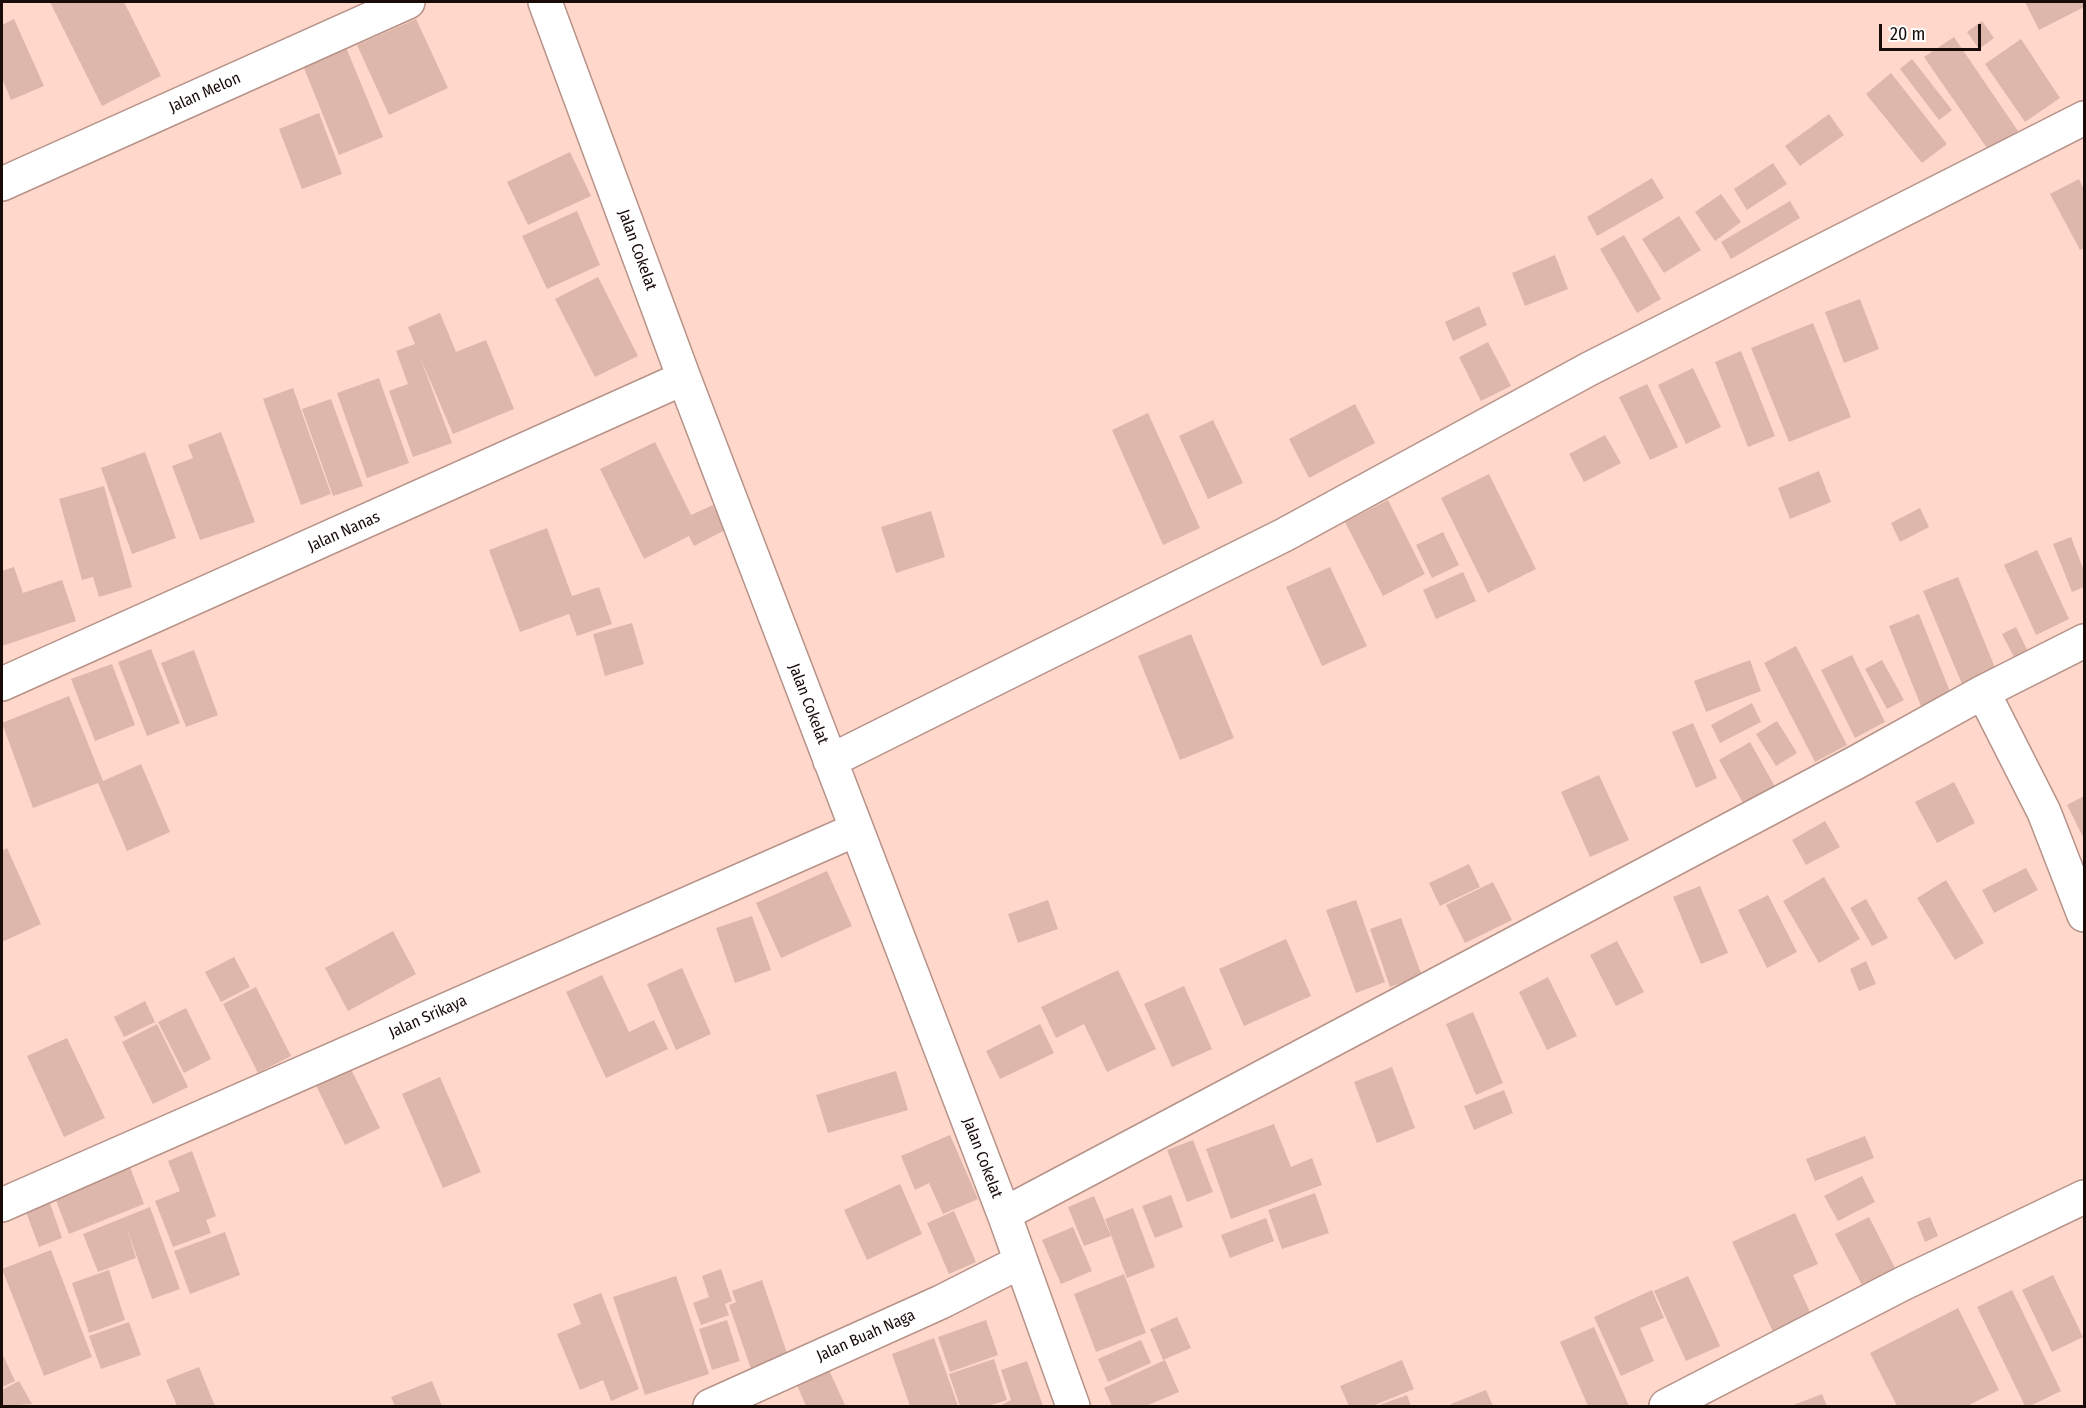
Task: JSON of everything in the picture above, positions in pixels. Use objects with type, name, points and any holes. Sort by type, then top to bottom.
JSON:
[{"type":"street","name":"Jalan Melon","points":[[2,184],[408,2]]},
{"type":"street","name":"Jalan Cokelat","points":[[545,2],[855,830],[1004,1214],[1073,1407]]},
{"type":"street","points":[[830,761],[1284,535],[1589,369],[2085,118]]},
{"type":"street","name":"Jalan Nanas","points":[[2,684],[684,378]]},
{"type":"street","points":[[1004,1214],[1834,774],[1983,692],[2085,642]]},
{"type":"street","points":[[1983,692],[2044,812],[2085,915]]},
{"type":"street","name":"Jalan Srikaya","points":[[2,1205],[855,830]]},
{"type":"street","points":[[1666,1407],[1902,1284],[2085,1197]]},
{"type":"street","name":"Jalan Buah Naga","points":[[710,1407],[941,1302],[1020,1262]]},
{"type":"building","points":[[50,2],[124,2],[161,76],[102,106]]},
{"type":"building","points":[[2025,2],[2084,2],[2084,7],[2039,30]]},
{"type":"building","points":[[14,19],[44,86],[11,100],[2,78],[2,25]]},
{"type":"building","points":[[416,19],[448,88],[389,115],[357,45]]},
{"type":"building","points":[[1982,21],[1994,38],[1979,49],[1967,32]]},
{"type":"building","points":[[1954,37],[2018,131],[1989,151],[1924,57]]},
{"type":"building","points":[[2021,39],[2060,98],[2025,122],[1985,64]]},
{"type":"building","points":[[343,40],[383,137],[339,155],[300,58]]},
{"type":"building","points":[[1912,59],[1952,110],[1939,120],[1900,69]]},
{"type":"building","points":[[1891,73],[1947,144],[1922,163],[1866,94]]},
{"type":"building","points":[[319,113],[342,174],[302,189],[279,129]]},
{"type":"building","points":[[1829,114],[1844,135],[1800,166],[1785,146]]},
{"type":"building","points":[[570,152],[591,196],[528,225],[507,182]]},
{"type":"building","points":[[1773,163],[1787,184],[1747,210],[1734,189]]},
{"type":"building","points":[[1652,178],[1664,198],[1597,236],[1587,217]]},
{"type":"building","points":[[2079,179],[2084,190],[2084,248],[2080,250],[2050,194]]},
{"type":"building","points":[[1721,194],[1741,222],[1715,241],[1695,212]]},
{"type":"building","points":[[1790,201],[1800,218],[1731,259],[1721,242]]},
{"type":"building","points":[[577,211],[600,265],[547,289],[522,236]]},
{"type":"building","points":[[1679,216],[1701,250],[1664,273],[1642,239]]},
{"type":"building","points":[[1624,235],[1661,299],[1637,313],[1600,249]]},
{"type":"building","points":[[1555,255],[1568,289],[1525,306],[1512,273]]},
{"type":"building","points":[[598,277],[638,356],[595,377],[555,299]]},
{"type":"building","points":[[1860,299],[1879,349],[1844,363],[1825,312]]},
{"type":"building","points":[[1479,306],[1487,325],[1453,341],[1445,322]]},
{"type":"building","points":[[440,313],[456,352],[486,340],[514,409],[453,434],[420,357],[452,443],[413,457],[389,391],[408,384],[396,351],[415,344],[408,327]]},
{"type":"building","points":[[1813,323],[1851,417],[1789,442],[1751,348]]},
{"type":"building","points":[[1488,342],[1511,386],[1481,401],[1459,357]]},
{"type":"building","points":[[1741,351],[1775,436],[1748,447],[1715,362]]},
{"type":"building","points":[[1693,368],[1721,427],[1686,444],[1658,385]]},
{"type":"building","points":[[379,378],[409,463],[367,478],[337,393]]},
{"type":"building","points":[[1647,384],[1678,447],[1650,460],[1619,397]]},
{"type":"building","points":[[293,388],[331,494],[301,505],[263,399]]},
{"type":"building","points":[[331,399],[363,486],[333,496],[302,409]]},
{"type":"building","points":[[1355,404],[1375,443],[1309,478],[1289,439]]},
{"type":"building","points":[[1148,413],[1200,528],[1163,545],[1112,430]]},
{"type":"building","points":[[1213,420],[1243,483],[1208,499],[1179,436]]},
{"type":"building","points":[[221,432],[255,522],[200,540],[172,466],[193,458],[188,445]]},
{"type":"building","points":[[1605,435],[1621,463],[1584,482],[1569,454]]},
{"type":"building","points":[[655,442],[691,515],[713,505],[725,530],[694,546],[689,536],[644,559],[600,469]]},
{"type":"building","points":[[145,452],[176,538],[132,554],[101,468]]},
{"type":"building","points":[[1819,471],[1831,502],[1790,519],[1778,488]]},
{"type":"building","points":[[1489,474],[1536,569],[1488,593],[1441,498]]},
{"type":"building","points":[[104,486],[132,587],[99,597],[93,577],[82,580],[59,499]]},
{"type":"building","points":[[1388,500],[1425,574],[1383,596],[1345,522]]},
{"type":"building","points":[[1920,508],[1929,527],[1900,542],[1891,523]]},
{"type":"building","points":[[931,511],[945,557],[896,573],[881,527]]},
{"type":"building","points":[[547,528],[572,596],[599,587],[612,624],[577,636],[569,614],[520,632],[489,550]]},
{"type":"building","points":[[1443,532],[1459,565],[1432,578],[1416,545]]},
{"type":"building","points":[[2071,537],[2084,571],[2084,587],[2072,592],[2053,544]]},
{"type":"building","points":[[2037,550],[2069,619],[2036,635],[2004,565]]},
{"type":"building","points":[[14,567],[23,593],[62,580],[76,621],[2,646],[2,571]]},
{"type":"building","points":[[1330,567],[1367,646],[1322,666],[1286,587]]},
{"type":"building","points":[[1463,572],[1476,601],[1436,619],[1423,590]]},
{"type":"building","points":[[1958,577],[1996,670],[1962,684],[1923,591]]},
{"type":"building","points":[[1919,614],[1955,704],[1925,716],[1889,626]]},
{"type":"building","points":[[632,623],[644,664],[605,676],[593,634]]},
{"type":"building","points":[[2016,627],[2031,658],[2018,665],[2002,634]]},
{"type":"building","points":[[1191,634],[1234,738],[1180,760],[1138,656]]},
{"type":"building","points":[[1796,646],[1847,745],[1815,762],[1764,663]]},
{"type":"building","points":[[151,649],[180,723],[147,736],[118,662]]},
{"type":"building","points":[[194,650],[218,715],[186,727],[161,663]]},
{"type":"building","points":[[1852,655],[1885,722],[1855,738],[1821,670]]},
{"type":"building","points":[[1750,660],[1761,691],[1706,712],[1694,681]]},
{"type":"building","points":[[1882,660],[1904,700],[1887,709],[1865,669]]},
{"type":"building","points":[[112,664],[135,725],[95,741],[71,679]]},
{"type":"building","points":[[69,696],[103,781],[141,764],[170,832],[127,851],[98,783],[33,808],[2,723]]},
{"type":"building","points":[[1752,703],[1761,722],[1720,743],[1711,725]]},
{"type":"building","points":[[1777,721],[1797,753],[1776,766],[1756,734]]},
{"type":"building","points":[[1693,723],[1717,778],[1696,788],[1672,732]]},
{"type":"building","points":[[1750,742],[1778,792],[1747,810],[1719,760]]},
{"type":"building","points":[[1599,775],[1629,840],[1590,857],[1561,792]]},
{"type":"building","points":[[1954,782],[1975,823],[1937,843],[1915,802]]},
{"type":"building","points":[[2084,796],[2084,839],[2067,805]]},
{"type":"building","points":[[1825,821],[1840,847],[1806,865],[1792,840]]},
{"type":"building","points":[[7,848],[41,924],[2,942],[2,851]]},
{"type":"building","points":[[1469,864],[1480,887],[1440,906],[1429,883]]},
{"type":"building","points":[[2026,868],[2038,890],[1994,913],[1982,890]]},
{"type":"building","points":[[827,871],[852,926],[781,958],[756,903]]},
{"type":"building","points":[[1824,877],[1860,939],[1819,963],[1783,901]]},
{"type":"building","points":[[1946,880],[1984,943],[1955,960],[1917,898]]},
{"type":"building","points":[[1493,882],[1512,920],[1465,943],[1446,905]]},
{"type":"building","points":[[1700,886],[1728,953],[1701,964],[1673,897]]},
{"type":"building","points":[[1768,895],[1797,952],[1767,968],[1738,910]]},
{"type":"building","points":[[1866,899],[1888,938],[1872,946],[1850,908]]},
{"type":"building","points":[[1048,900],[1058,929],[1018,943],[1008,914]]},
{"type":"building","points":[[1356,900],[1385,982],[1356,993],[1326,910]]},
{"type":"building","points":[[752,916],[771,970],[735,983],[716,928]]},
{"type":"building","points":[[1401,918],[1422,976],[1390,987],[1370,929]]},
{"type":"building","points":[[393,931],[416,974],[348,1011],[325,968]]},
{"type":"building","points":[[1286,939],[1311,996],[1244,1026],[1219,969]]},
{"type":"building","points":[[1617,941],[1644,992],[1616,1006],[1590,955]]},
{"type":"building","points":[[234,957],[250,987],[221,1002],[205,972]]},
{"type":"building","points":[[1866,961],[1876,984],[1859,991],[1850,969]]},
{"type":"building","points":[[682,968],[711,1034],[676,1050],[647,984]]},
{"type":"building","points":[[1118,970],[1156,1049],[1107,1072],[1084,1024],[1056,1038],[1041,1007]]},
{"type":"building","points":[[602,975],[629,1032],[654,1020],[668,1049],[606,1078],[566,992]]},
{"type":"building","points":[[1548,977],[1577,1036],[1547,1050],[1519,992]]},
{"type":"building","points":[[1184,986],[1212,1049],[1172,1067],[1144,1004]]},
{"type":"building","points":[[256,987],[291,1056],[258,1073],[223,1004]]},
{"type":"building","points":[[145,1001],[155,1022],[124,1037],[114,1017]]},
{"type":"building","points":[[186,1008],[211,1059],[184,1073],[158,1022]]},
{"type":"building","points":[[1473,1012],[1503,1083],[1476,1095],[1446,1024]]},
{"type":"building","points":[[157,1024],[188,1087],[153,1104],[122,1042]]},
{"type":"building","points":[[1040,1024],[1054,1053],[1000,1079],[986,1051]]},
{"type":"building","points":[[67,1038],[105,1118],[64,1137],[27,1056]]},
{"type":"building","points":[[348,1063],[380,1128],[345,1145],[313,1079]]},
{"type":"building","points":[[1392,1067],[1415,1128],[1377,1143],[1354,1082]]},
{"type":"building","points":[[896,1071],[908,1110],[828,1133],[816,1095]]},
{"type":"building","points":[[440,1077],[481,1172],[443,1188],[402,1094]]},
{"type":"building","points":[[1504,1090],[1513,1113],[1474,1130],[1464,1106]]},
{"type":"building","points":[[1274,1124],[1291,1167],[1312,1158],[1322,1185],[1231,1219],[1206,1149]]},
{"type":"building","points":[[950,1135],[978,1199],[943,1214],[929,1183],[915,1190],[901,1156]]},
{"type":"building","points":[[1865,1136],[1874,1158],[1815,1181],[1806,1159]]},
{"type":"building","points":[[1193,1140],[1213,1192],[1187,1202],[1167,1150]]},
{"type":"building","points":[[192,1151],[216,1216],[206,1220],[211,1233],[173,1247],[155,1201],[180,1191],[168,1161]]},
{"type":"building","points":[[130,1167],[144,1204],[69,1234],[55,1198]]},
{"type":"building","points":[[1862,1176],[1875,1202],[1838,1221],[1824,1196]]},
{"type":"building","points":[[900,1184],[922,1234],[867,1260],[844,1210]]},
{"type":"building","points":[[1315,1193],[1329,1233],[1282,1249],[1268,1210]]},
{"type":"building","points":[[1171,1195],[1183,1227],[1155,1238],[1142,1206]]},
{"type":"building","points":[[1094,1196],[1111,1236],[1084,1246],[1068,1207]]},
{"type":"building","points":[[50,1203],[62,1238],[39,1247],[26,1212]]},
{"type":"building","points":[[150,1207],[180,1289],[152,1299],[127,1229],[136,1258],[98,1272],[83,1234]]},
{"type":"building","points":[[1133,1208],[1155,1267],[1127,1278],[1105,1219]]},
{"type":"building","points":[[954,1211],[976,1262],[949,1274],[927,1223]]},
{"type":"building","points":[[1795,1213],[1818,1264],[1793,1275],[1811,1314],[1773,1332],[1732,1242]]},
{"type":"building","points":[[1869,1217],[1895,1268],[1862,1285],[1835,1234]]},
{"type":"building","points":[[1930,1217],[1938,1236],[1925,1242],[1917,1222]]},
{"type":"building","points":[[1266,1218],[1274,1241],[1230,1258],[1221,1235]]},
{"type":"building","points":[[1073,1227],[1092,1271],[1061,1284],[1042,1240]]},
{"type":"building","points":[[225,1232],[240,1275],[190,1294],[174,1251]]},
{"type":"building","points":[[51,1250],[92,1357],[44,1376],[2,1269]]},
{"type":"building","points":[[721,1269],[732,1301],[725,1304],[729,1315],[701,1325],[693,1303],[709,1297],[702,1276]]},
{"type":"building","points":[[109,1270],[125,1320],[89,1333],[72,1283]]},
{"type":"building","points":[[1124,1274],[1146,1333],[1096,1352],[1074,1294]]},
{"type":"building","points":[[2053,1275],[2083,1337],[2052,1352],[2022,1290]]},
{"type":"building","points":[[676,1276],[709,1374],[645,1395],[613,1297]]},
{"type":"building","points":[[1688,1276],[1720,1346],[1686,1361],[1654,1291]]},
{"type":"building","points":[[762,1280],[789,1359],[752,1372],[729,1305],[736,1302],[732,1291]]},
{"type":"building","points":[[1652,1290],[1664,1318],[1640,1328],[1654,1361],[1621,1376],[1594,1317]]},
{"type":"building","points":[[2012,1290],[2061,1391],[2030,1406],[2025,1406],[1977,1307]]},
{"type":"building","points":[[601,1293],[639,1389],[611,1401],[603,1380],[580,1390],[557,1334],[581,1324],[573,1304]]},
{"type":"building","points":[[1958,1308],[1999,1390],[1967,1406],[1897,1406],[1870,1353]]},
{"type":"building","points":[[1177,1317],[1191,1348],[1163,1360],[1150,1329]]},
{"type":"building","points":[[727,1320],[740,1361],[712,1370],[699,1329]]},
{"type":"building","points":[[986,1320],[998,1355],[950,1372],[938,1337]]},
{"type":"building","points":[[129,1322],[141,1355],[101,1369],[89,1336]]},
{"type":"building","points":[[1594,1327],[1629,1406],[1588,1406],[1560,1342]]},
{"type":"building","points":[[934,1338],[958,1406],[910,1406],[892,1354]]},
{"type":"building","points":[[1141,1340],[1151,1363],[1108,1382],[1098,1359]]},
{"type":"building","points":[[2,1353],[15,1381],[2,1387]]},
{"type":"building","points":[[994,1359],[1007,1400],[988,1406],[960,1406],[949,1374]]},
{"type":"building","points":[[1165,1360],[1179,1392],[1146,1406],[1112,1406],[1104,1388]]},
{"type":"building","points":[[1402,1360],[1414,1389],[1372,1406],[1349,1406],[1340,1386]]},
{"type":"building","points":[[1027,1361],[1043,1406],[1000,1406],[1011,1400],[1001,1370]]},
{"type":"building","points":[[199,1367],[215,1406],[177,1406],[166,1380]]},
{"type":"building","points":[[828,1368],[845,1405],[806,1406],[796,1383]]},
{"type":"building","points":[[19,1381],[32,1404],[2,1406],[2,1390]]},
{"type":"building","points":[[432,1381],[442,1406],[395,1406],[391,1397]]},
{"type":"building","points":[[1486,1390],[1493,1406],[1452,1406],[1451,1404]]},
{"type":"building","points":[[1822,1394],[1827,1406],[1791,1406]]},
{"type":"building","points":[[1407,1395],[1411,1406],[1377,1406]]}]
